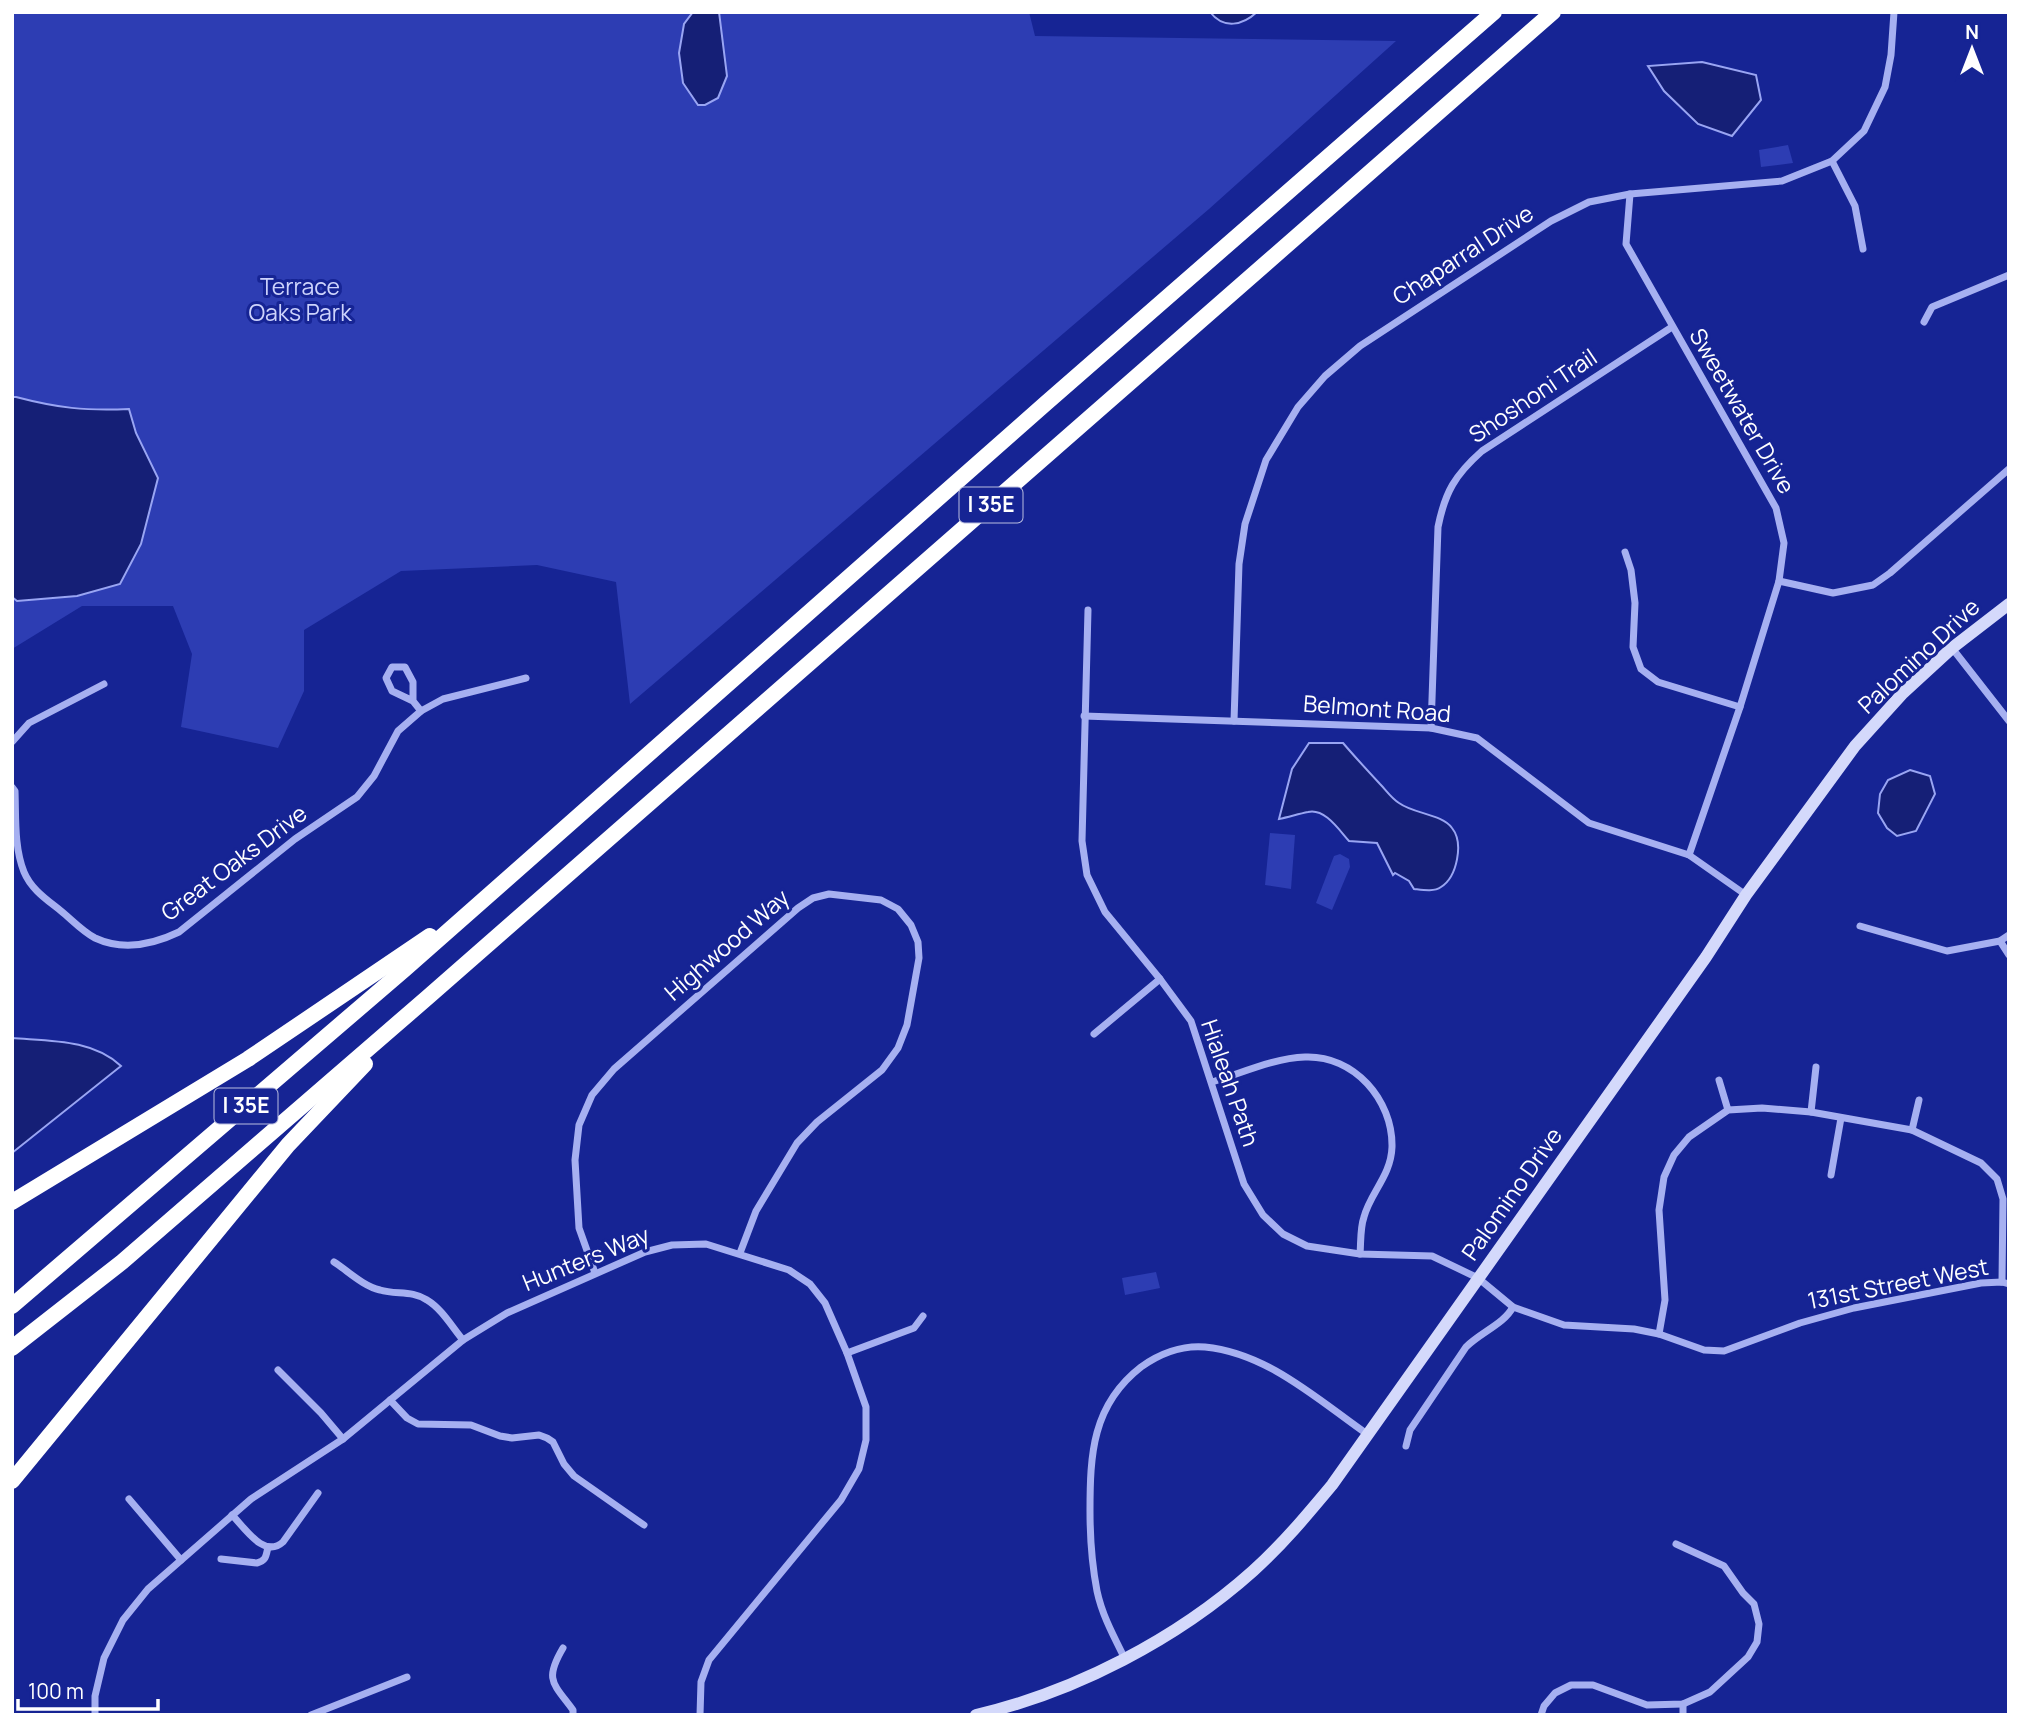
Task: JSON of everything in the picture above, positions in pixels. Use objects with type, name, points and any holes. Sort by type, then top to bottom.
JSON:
[{"type":"highway","name":"I 35E","points":[[12,1306],[405,969],[1494,12]]},
{"type":"highway","name":"I 35E","points":[[12,1348],[122,1262],[428,997],[1553,12]]},
{"type":"highway","points":[[12,1202],[248,1059],[478,904]]},
{"type":"highway","points":[[12,1482],[288,1145],[428,997]]},
{"type":"street","name":"Chaparral Drive","points":[[1234,721],[1239,564],[1245,524],[1266,460],[1298,407],[1325,376],[1360,346],[1551,221],[1589,202],[1630,194],[1782,181],[1832,161],[1864,131],[1885,87],[1891,55],[1894,12]]},
{"type":"street","points":[[1832,161],[1855,206],[1863,248]]},
{"type":"street","name":"Sweetwater Drive","points":[[1630,194],[1626,244],[1776,508],[1784,543],[1779,581],[1740,707],[1689,855]]},
{"type":"street","points":[[1924,322],[1932,307],[2009,275]]},
{"type":"street","name":"Shoshoni Trail","points":[[1431,728],[1438,527],[1443,504],[1453,482],[1482,451],[1672,327]]},
{"type":"street","points":[[1779,581],[1833,593],[1873,585],[2009,469]]},
{"type":"street","points":[[1625,552],[1631,570],[1635,603],[1633,647],[1641,669],[1658,682],[1740,707]]},
{"type":"street","name":"Palomino Drive","points":[[978,1715],[1063,1688],[1126,1660],[1212,1605],[1253,1572],[1291,1534],[1332,1485],[1706,957],[1746,895],[1855,746],[1903,693],[1952,648],[2009,604]]},
{"type":"street","name":"Hialeah Path","points":[[1088,610],[1082,841],[1087,875],[1105,912],[1191,1021],[1244,1184],[1263,1215],[1283,1234],[1307,1246],[1360,1254],[1432,1256],[1478,1278]]},
{"type":"street","points":[[1952,648],[2009,721]]},
{"type":"street","points":[[413,701],[413,682],[405,667],[392,667],[386,678],[392,691],[413,701],[421,710]]},
{"type":"street","name":"Great Oaks Drive","points":[[12,787],[15,791],[19,856],[24,874],[34,890],[94,937],[117,945],[142,945],[178,932],[295,839],[357,797],[374,776],[398,731],[421,710],[443,699],[526,678]]},
{"type":"street","points":[[12,742],[29,723],[104,684]]},
{"type":"street","name":"Belmont Road","points":[[1084,716],[1431,728],[1477,738],[1589,823],[1689,855],[1746,895]]},
{"type":"street","name":"Highwood Way","points":[[596,1273],[579,1228],[575,1160],[579,1125],[593,1095],[614,1069],[813,898],[829,894],[881,900],[898,909],[911,925],[918,942],[917,972],[907,1025],[898,1048],[883,1070],[817,1122],[797,1143],[756,1211],[740,1253]]},
{"type":"street","points":[[1860,926],[1947,951],[2000,941],[2009,935]]},
{"type":"street","points":[[2000,941],[2009,955]]},
{"type":"street","points":[[1094,1034],[1160,979]]},
{"type":"street","points":[[1212,1082],[1285,1059],[1309,1057],[1343,1065],[1372,1086],[1388,1116],[1392,1148],[1386,1174],[1364,1216],[1360,1254]]},
{"type":"street","points":[[1811,1112],[1816,1067]]},
{"type":"street","points":[[1718,1080],[1728,1110]]},
{"type":"street","points":[[1912,1130],[1919,1100]]},
{"type":"street","points":[[1659,1334],[1665,1300],[1658,1210],[1664,1177],[1674,1155],[1689,1137],[1728,1110],[1762,1108],[1811,1112],[1912,1130],[1981,1163],[1997,1179],[2003,1199],[2005,1283]]},
{"type":"street","points":[[1831,1175],[1841,1118]]},
{"type":"street","name":"Hunters Way","points":[[94,1715],[95,1696],[104,1658],[123,1620],[148,1589],[251,1499],[343,1439],[463,1340],[507,1313],[645,1252],[672,1245],[706,1244],[789,1270],[810,1284],[825,1303],[866,1407],[866,1440],[859,1469],[841,1500],[709,1660],[701,1682],[700,1715]]},
{"type":"street","points":[[334,1262],[375,1289],[408,1293],[427,1299],[437,1307],[463,1340]]},
{"type":"street","name":"131st Street West","points":[[1478,1278],[1513,1307],[1564,1325],[1634,1329],[1659,1334],[1704,1350],[1724,1351],[1800,1323],[1854,1307],[1981,1283],[2005,1283]]},
{"type":"street","points":[[1406,1446],[1410,1430],[1466,1347],[1476,1337],[1500,1322],[1513,1307]]},
{"type":"street","points":[[846,1353],[914,1328],[923,1316]]},
{"type":"street","points":[[1126,1660],[1107,1623],[1097,1591],[1090,1538],[1090,1470],[1093,1443],[1101,1418],[1132,1374],[1153,1358],[1178,1349],[1202,1347],[1230,1351],[1277,1370],[1367,1434]]},
{"type":"street","points":[[278,1370],[343,1439]]},
{"type":"street","points":[[390,1400],[407,1418],[418,1424],[471,1425],[500,1436],[512,1438],[539,1435],[547,1438],[553,1442],[564,1464],[574,1476],[644,1525]]},
{"type":"street","points":[[233,1515],[260,1544],[268,1548],[278,1546],[318,1493]]},
{"type":"street","points":[[129,1499],[181,1560]]},
{"type":"street","points":[[1541,1715],[1544,1706],[1555,1693],[1571,1685],[1593,1685],[1647,1706],[1683,1704],[1710,1692],[1748,1657],[1757,1642],[1759,1624],[1754,1604],[1742,1593],[1724,1566],[1676,1544]]},
{"type":"street","points":[[221,1559],[262,1562],[266,1558],[268,1548]]},
{"type":"street","points":[[563,1648],[552,1665],[552,1681],[573,1710],[573,1715]]},
{"type":"street","points":[[311,1715],[407,1677]]},
{"type":"street","points":[[1683,1704],[1683,1715]]},
{"type":"green space","name":"Terrace Oaks Park","points":[[12,12],[1029,12],[1035,36],[1396,41],[1209,209],[630,704],[616,582],[537,565],[401,571],[304,630],[304,691],[278,748],[181,727],[192,654],[173,606],[82,606],[12,649]]},
{"type":"green space","points":[[1788,145],[1793,163],[1761,167],[1759,150]]},
{"type":"green space","points":[[1270,833],[1295,835],[1291,889],[1265,885]]},
{"type":"green space","points":[[1340,854],[1349,859],[1350,867],[1332,910],[1316,903],[1334,856]]},
{"type":"green space","points":[[1156,1272],[1160,1288],[1125,1295],[1122,1278]]},
{"type":"shaded area","points":[[693,12],[719,12],[727,76],[718,98],[705,105],[698,105],[683,83],[679,53],[684,24]]},
{"type":"shaded area","points":[[1210,12],[1257,12],[1234,24],[1215,18]]},
{"type":"shaded area","points":[[1702,62],[1756,75],[1761,100],[1732,136],[1698,124],[1664,91],[1648,66]]},
{"type":"shaded area","points":[[12,397],[72,408],[129,409],[136,433],[158,478],[141,544],[120,584],[77,596],[17,601],[12,597]]},
{"type":"shaded area","points":[[1309,743],[1343,743],[1396,801],[1405,807],[1442,820],[1452,828],[1456,834],[1458,851],[1455,868],[1447,882],[1435,890],[1414,889],[1409,881],[1395,873],[1393,875],[1377,843],[1349,841],[1320,813],[1308,812],[1279,819],[1292,769]]},
{"type":"shaded area","points":[[1910,770],[1930,776],[1935,794],[1916,831],[1897,836],[1887,828],[1878,813],[1880,794],[1888,780]]},
{"type":"shaded area","points":[[12,1038],[84,1046],[110,1057],[121,1066],[12,1153]]}]
